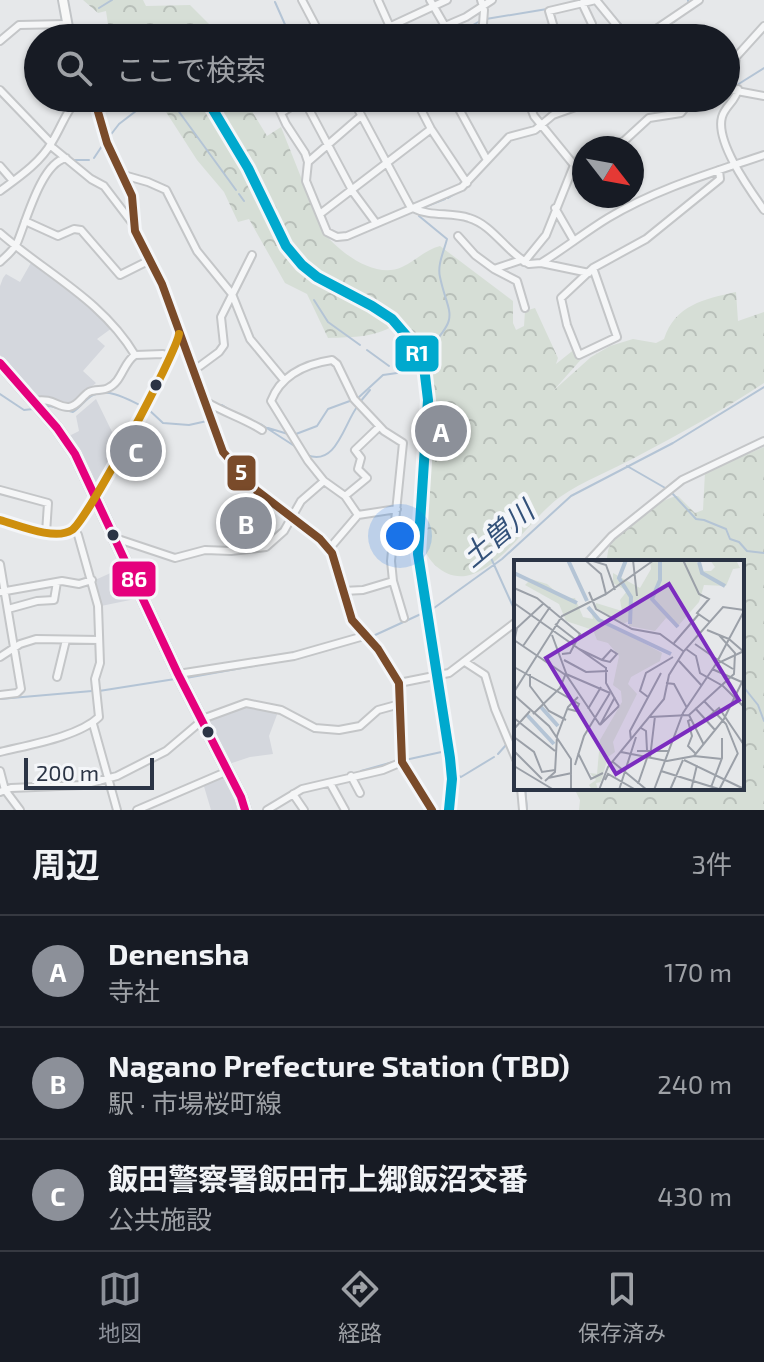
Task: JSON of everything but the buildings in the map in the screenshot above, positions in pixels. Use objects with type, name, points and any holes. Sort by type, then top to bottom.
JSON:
[{"type":"highway","points":[[0,363],[71,446],[245,810]]},
{"type":"main road","points":[[64,1],[67,24]]},
{"type":"main road","points":[[98,112],[107,143],[132,196],[133,224],[162,284],[228,458],[256,490],[329,549],[352,620],[386,660],[399,683],[402,762],[432,810]]},
{"type":"street","points":[[302,0],[315,24]]},
{"type":"street","points":[[379,0],[390,24]]},
{"type":"street","points":[[395,24],[432,3],[447,0]]},
{"type":"street","points":[[450,24],[466,17],[482,2],[492,0]]},
{"type":"street","points":[[553,24],[549,11],[596,0],[616,24]]},
{"type":"street","points":[[664,24],[699,0]]},
{"type":"street","points":[[482,2],[482,24]]},
{"type":"street","points":[[432,3],[444,24]]},
{"type":"street","points":[[582,3],[592,24]]},
{"type":"street","points":[[0,41],[19,25],[24,25]]},
{"type":"street","points":[[740,53],[764,26]]},
{"type":"street","points":[[0,90],[51,145],[91,179],[104,186],[133,224]]},
{"type":"street","points":[[740,90],[764,96]]},
{"type":"street","points":[[0,191],[27,171],[51,145],[67,112]]},
{"type":"street","points":[[311,112],[352,189],[376,223]]},
{"type":"street","points":[[359,112],[412,208],[469,218],[529,264],[591,270]]},
{"type":"street","points":[[422,112],[467,183]]},
{"type":"street","points":[[461,112],[487,160]]},
{"type":"street","points":[[534,112],[572,163]]},
{"type":"street","points":[[281,113],[308,162],[306,181],[323,229],[337,237],[347,236],[442,197],[467,183],[509,137],[535,130],[561,112]]},
{"type":"street","points":[[629,136],[649,118],[682,112]]},
{"type":"street","points":[[724,112],[721,125],[725,143],[764,210]]},
{"type":"street","points":[[308,162],[361,116]]},
{"type":"street","points":[[320,214],[431,129]]},
{"type":"street","points":[[541,263],[638,202],[764,155]]},
{"type":"street","points":[[0,262],[15,246],[39,188],[58,160],[66,158]]},
{"type":"street","points":[[0,166],[13,181]]},
{"type":"street","points":[[494,269],[522,261],[546,235],[572,170]]},
{"type":"street","points":[[591,270],[617,337],[579,355],[567,325],[561,298],[591,270],[646,239],[669,221],[720,179],[719,170]]},
{"type":"street","points":[[120,174],[166,190],[197,251],[232,294],[250,339],[284,380]]},
{"type":"street","points":[[555,208],[574,241]]},
{"type":"street","points":[[25,221],[58,236],[67,235],[74,229],[81,230],[120,275],[150,260]]},
{"type":"street","points":[[0,233],[89,299],[126,340],[135,355]]},
{"type":"street","points":[[458,236],[475,255],[517,281],[525,308]]},
{"type":"street","points":[[194,368],[219,352],[224,345],[221,317],[252,255]]},
{"type":"street","points":[[0,520],[46,533],[74,529],[96,497],[179,334]]},
{"type":"street","points":[[37,406],[49,399],[63,406],[73,406],[87,393],[107,389],[120,377],[135,355],[163,354],[169,358]]},
{"type":"street","points":[[358,515],[345,496],[324,481],[296,445],[291,430],[271,401],[284,380],[295,371],[332,360],[355,400],[379,427],[403,443],[391,561],[393,581],[404,618]]},
{"type":"street","points":[[205,401],[262,430]]},
{"type":"street","points":[[345,496],[367,478],[358,469],[361,458],[355,450],[379,427]]},
{"type":"street","points":[[590,560],[612,536],[697,470],[764,441]]},
{"type":"street","points":[[115,538],[175,558],[205,550],[266,547],[275,541],[293,518],[301,501],[324,481]]},
{"type":"street","points":[[0,490],[48,503],[46,533]]},
{"type":"street","points":[[329,549],[358,515],[397,509]]},
{"type":"street","points":[[0,752],[54,738],[93,724],[99,717],[98,602],[74,529]]},
{"type":"street","points":[[0,567],[21,689],[17,693],[0,695]]},
{"type":"street","points":[[2,592],[57,582],[79,584],[92,580]]},
{"type":"street","points":[[343,591],[363,590],[393,581]]},
{"type":"street","points":[[8,609],[54,600],[57,582]]},
{"type":"street","points":[[399,683],[442,676],[514,624]]},
{"type":"street","points":[[180,677],[294,656],[366,638]]},
{"type":"street","points":[[0,657],[20,644],[36,639],[99,640]]},
{"type":"street","points":[[57,677],[66,640]]},
{"type":"street","points":[[465,662],[485,675],[514,754]]},
{"type":"street","points":[[3,791],[83,785],[108,779],[166,751],[203,720],[246,703],[281,710],[315,728],[339,730],[360,726],[378,710],[400,704]]},
{"type":"street","points":[[93,724],[117,810]]},
{"type":"street","points":[[267,810],[302,789],[383,770],[402,762]]},
{"type":"street","points":[[0,771],[3,791],[20,810]]},
{"type":"street","points":[[137,810],[228,771]]},
{"type":"street","points":[[351,776],[360,793]]},
{"type":"street","points":[[330,783],[345,810]]},
{"type":"street","points":[[521,790],[523,810]]},
{"type":"street","points":[[293,794],[304,810]]},
{"type":"shaded area","points":[[32,261],[87,301],[112,328],[97,339],[105,346],[83,371],[96,383],[68,406],[49,397],[37,397],[0,355],[0,286],[6,274],[20,282]]},
{"type":"shaded area","points":[[96,399],[115,438],[111,441],[116,454],[100,486],[96,487],[67,437],[79,431],[76,416]]},
{"type":"shaded area","points":[[124,567],[140,598],[101,606],[95,580]]},
{"type":"shaded area","points":[[247,705],[278,712],[269,736],[273,754],[229,764],[207,721]]},
{"type":"shaded area","points":[[225,774],[240,810],[211,810],[203,783]]},
{"type":"green space","points":[[83,0],[143,0],[146,6],[190,5],[209,24],[108,24],[106,11],[98,13]]},
{"type":"green space","points":[[166,112],[252,112],[267,136],[281,127],[322,230],[347,254],[369,267],[391,270],[440,246],[513,301],[516,330],[524,326],[525,311],[535,308],[558,358],[556,364],[576,348],[585,355],[553,391],[591,357],[610,346],[633,339],[656,343],[664,339],[675,318],[692,305],[736,292],[738,321],[764,312],[764,383],[685,431],[560,497],[485,568],[464,576],[448,574],[434,564],[422,543],[430,382],[426,356],[399,322],[374,334],[328,338],[307,294],[285,283],[249,219],[238,222],[224,192],[197,160]]},
{"type":"green space","points":[[764,447],[764,810],[579,810],[580,800],[575,790],[744,790],[744,560],[606,560],[611,544],[624,530],[661,502],[678,496],[695,513],[703,510],[705,472]]},
{"type":"waterway","points":[[99,8],[112,0]]},
{"type":"waterway","points":[[600,0],[620,24]]},
{"type":"waterway","points":[[275,2],[285,24]]},
{"type":"waterway","points":[[486,19],[547,9]]},
{"type":"waterway","points":[[674,22],[684,12]]},
{"type":"waterway","points":[[475,24],[480,21]]},
{"type":"waterway","points":[[740,83],[764,68]]},
{"type":"waterway","points":[[109,137],[135,112]]},
{"type":"waterway","points":[[179,112],[236,190]]},
{"type":"waterway","points":[[633,136],[643,127]]},
{"type":"waterway","points":[[94,158],[102,146]]},
{"type":"waterway","points":[[74,160],[89,160]]},
{"type":"waterway","points":[[448,198],[463,189]]},
{"type":"waterway","points":[[239,194],[244,201]]},
{"type":"waterway","points":[[422,208],[445,199]]},
{"type":"waterway","points":[[419,216],[447,239],[439,272],[449,321],[429,348]]},
{"type":"waterway","points":[[314,300],[328,322],[360,345]]},
{"type":"waterway","points":[[367,350],[389,366]]},
{"type":"waterway","points":[[296,434],[317,426],[328,409],[358,398],[383,375],[404,372],[411,362]]},
{"type":"waterway","name":"土曽川","points":[[373,636],[434,608],[502,559],[571,496],[673,443],[764,387]]},
{"type":"waterway","points":[[360,402],[370,390]]},
{"type":"waterway","points":[[43,407],[73,412],[99,393],[118,395],[142,406]]},
{"type":"waterway","points":[[0,394],[24,410],[33,409]]},
{"type":"waterway","points":[[214,414],[222,405],[230,410]]},
{"type":"waterway","points":[[307,455],[317,457],[332,450],[357,407]]},
{"type":"waterway","points":[[148,409],[163,423],[189,425],[207,421]]},
{"type":"waterway","points":[[239,415],[262,425]]},
{"type":"waterway","points":[[262,425],[296,447]]},
{"type":"waterway","points":[[268,428],[288,434]]},
{"type":"waterway","points":[[627,466],[667,489]]},
{"type":"waterway","points":[[672,493],[696,519],[726,529],[730,539],[739,542],[747,551],[764,553]]},
{"type":"waterway","points":[[491,558],[514,609]]},
{"type":"waterway","name":"土曽川","points":[[186,678],[286,660]]},
{"type":"waterway","name":"土曽川","points":[[99,691],[175,679]]},
{"type":"waterway","points":[[744,688],[758,705],[764,721]]},
{"type":"waterway","name":"土曽川","points":[[0,699],[92,691]]},
{"type":"waterway","points":[[498,754],[506,745]]},
{"type":"waterway","points":[[451,750],[455,774],[461,777],[494,757]]},
{"type":"waterway","points":[[405,760],[446,751]]},
{"type":"waterway","points":[[361,771],[393,762]]},
{"type":"waterway","points":[[525,790],[527,810]]},
{"type":"transit line","name":"5","points":[[98,112],[107,143],[132,196],[135,231],[162,284],[223,452],[256,490],[320,539],[332,553],[352,620],[378,649],[399,683],[402,762],[432,810]]},
{"type":"transit line","name":"R1","points":[[214,112],[248,168],[286,246],[317,277],[392,319],[411,341],[424,367],[428,400],[418,554],[450,758],[452,779],[449,810]]},
{"type":"transit line","points":[[0,520],[46,533],[72,530],[95,498],[130,436],[179,334]]},
{"type":"transit line","name":"86","points":[[0,363],[57,428],[75,454],[245,810]]},
{"type":"place","name":"Denensha","points":[[441,431]]},
{"type":"place","name":"飯田警察署飯田市上郷飯沼交番","points":[[136,451]]},
{"type":"place","name":"Nagano Prefecture Station (TBD)","points":[[246,523]]}]
